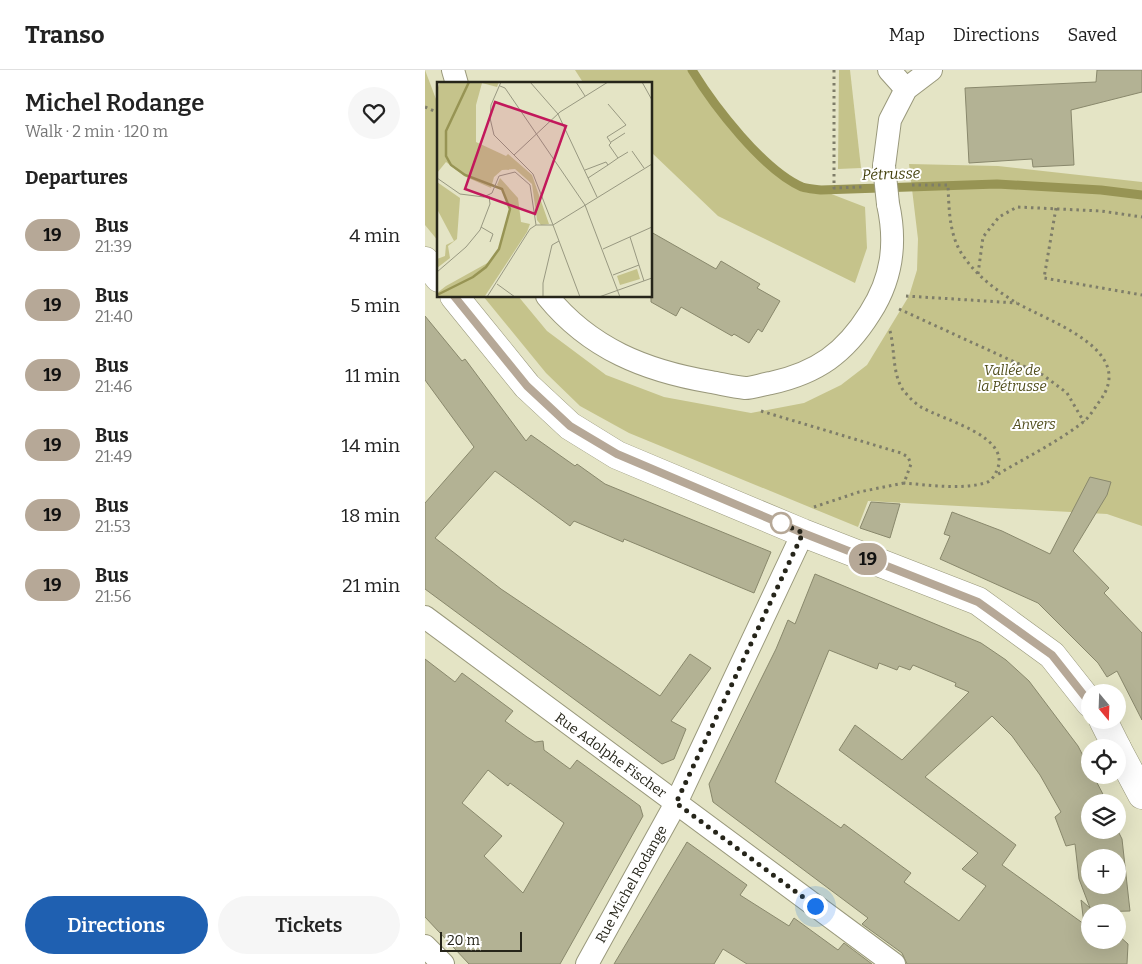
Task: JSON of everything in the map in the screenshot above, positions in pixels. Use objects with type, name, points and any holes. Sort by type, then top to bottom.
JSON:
[{"type":"main road","points":[[425,261],[437,276]]},
{"type":"main road","points":[[456,298],[527,386],[570,426],[617,454],[803,533],[978,602],[1052,655],[1081,691]]},
{"type":"main road","points":[[1126,765],[1142,795]]},
{"type":"street","points":[[889,70],[906,90]]},
{"type":"street","points":[[549,298],[561,313],[616,354],[672,375],[746,388],[794,378],[825,362],[856,336],[879,299],[889,275],[893,248],[893,225],[888,204],[884,166],[890,120],[906,90],[931,70]]},
{"type":"street","name":"Rue Michel Rodange","points":[[587,964],[676,803],[803,533]]},
{"type":"street","name":"Rue Adolphe Fischer","points":[[425,617],[893,964]]},
{"type":"street","points":[[425,946],[443,964]]},
{"type":"path","points":[[834,70],[834,188],[863,187]]},
{"type":"path","points":[[425,106],[437,112]]},
{"type":"path","points":[[803,533],[812,507],[859,492],[904,484],[951,486],[986,483],[1084,422],[1106,393],[1110,382],[1110,370],[1105,359],[1097,350],[1057,323],[1017,303],[997,290],[978,274],[964,257],[953,238],[948,185],[911,185]]},
{"type":"path","points":[[978,274],[983,237],[999,218],[1017,207],[1056,208],[1142,217]]},
{"type":"path","points":[[1056,208],[1044,278],[1142,295]]},
{"type":"path","points":[[909,296],[1017,303]]},
{"type":"path","points":[[879,299],[1043,375],[1067,393],[1084,422]]},
{"type":"path","points":[[879,299],[893,341],[894,366],[903,389],[921,408],[986,438],[996,449],[1000,464],[995,476]]},
{"type":"path","points":[[746,388],[751,401],[763,413],[901,453],[907,457],[911,464],[904,484]]},
{"type":"green space","points":[[425,70],[437,102],[437,240],[425,225]]},
{"type":"green space","points":[[575,70],[692,70],[712,101],[778,172],[803,187],[821,190],[865,207],[867,248],[855,283],[718,216],[653,154],[653,82],[583,82]]},
{"type":"green space","points":[[839,70],[850,70],[861,168],[838,169]]},
{"type":"green space","name":"Vallée de la Pétrusse","points":[[909,164],[998,166],[1142,182],[1142,526],[1107,514],[868,501],[858,527],[629,433],[580,406],[546,373],[485,298],[520,298],[547,331],[606,375],[664,397],[751,413],[804,403],[841,385],[867,365],[909,296],[917,270],[918,239]]},
{"type":"building","points":[[1097,70],[1142,70],[1142,92],[1071,110],[1074,165],[1033,167],[1032,159],[969,163],[965,88],[1096,82]]},
{"type":"building","points":[[653,233],[716,269],[721,261],[760,284],[757,288],[780,301],[762,332],[758,329],[749,343],[734,334],[732,336],[681,307],[676,316],[651,302],[651,298],[653,298]]},
{"type":"building","points":[[425,316],[462,361],[465,359],[526,441],[531,435],[575,466],[577,464],[605,484],[771,552],[754,593],[624,539],[623,542],[574,521],[570,526],[495,471],[435,538],[501,589],[660,696],[690,654],[711,668],[671,721],[686,729],[674,759],[662,764],[425,589],[425,503],[474,447],[425,380]]},
{"type":"building","points":[[1090,477],[1111,482],[1107,495],[1073,551],[1109,588],[1104,593],[1142,633],[1142,720],[1126,689],[1126,684],[1124,684],[1117,671],[1107,677],[1098,663],[1038,603],[940,559],[950,536],[944,534],[952,512],[1002,531],[1050,554]]},
{"type":"building","points":[[871,502],[900,504],[890,538],[860,528]]},
{"type":"building","points":[[815,574],[981,643],[1006,660],[1029,681],[1081,752],[1081,784],[1098,784],[1103,794],[1081,794],[1081,839],[1122,839],[1123,849],[1081,849],[1081,884],[1075,844],[1066,846],[1055,817],[1061,812],[1040,775],[1012,736],[992,716],[925,777],[1016,845],[1002,865],[1081,922],[1081,949],[1126,949],[1126,942],[1128,944],[1127,964],[907,964],[902,953],[862,924],[868,918],[713,802],[709,784],[776,649],[788,620],[795,624]],"holes":[[[829,650],[877,669],[879,663],[897,670],[899,666],[910,670],[913,665],[956,683],[955,686],[969,692],[902,760],[855,725],[839,750],[978,853],[962,869],[986,886],[959,921],[904,882],[911,873],[844,824],[841,828],[775,782]]]},
{"type":"building","points":[[425,659],[455,682],[462,673],[513,711],[505,721],[535,742],[543,741],[544,750],[570,769],[577,760],[640,806],[643,816],[560,964],[469,964],[425,917]],"holes":[[[488,770],[508,786],[510,783],[564,823],[523,893],[484,856],[502,836],[462,803]]]},
{"type":"building","points":[[687,842],[747,885],[740,895],[789,926],[794,918],[838,950],[844,943],[872,964],[747,964],[723,949],[714,964],[614,964]]},
{"type":"building","points":[[1126,875],[1130,911],[1126,911],[1126,904],[1088,904],[1085,894],[1126,894]]},
{"type":"waterway","name":"Pétrusse","points":[[692,70],[726,118],[756,152],[771,167],[787,179],[804,188],[821,190],[997,184],[1101,190],[1142,195]]},
{"type":"bus line","name":"19","points":[[456,298],[527,386],[570,426],[617,454],[803,533],[978,602],[1052,655],[1081,692]]},
{"type":"route","points":[[781,523],[774,520],[803,533],[676,803],[815,906]]},
{"type":"park label","name":"Anvers","points":[[1034,424]]}]
